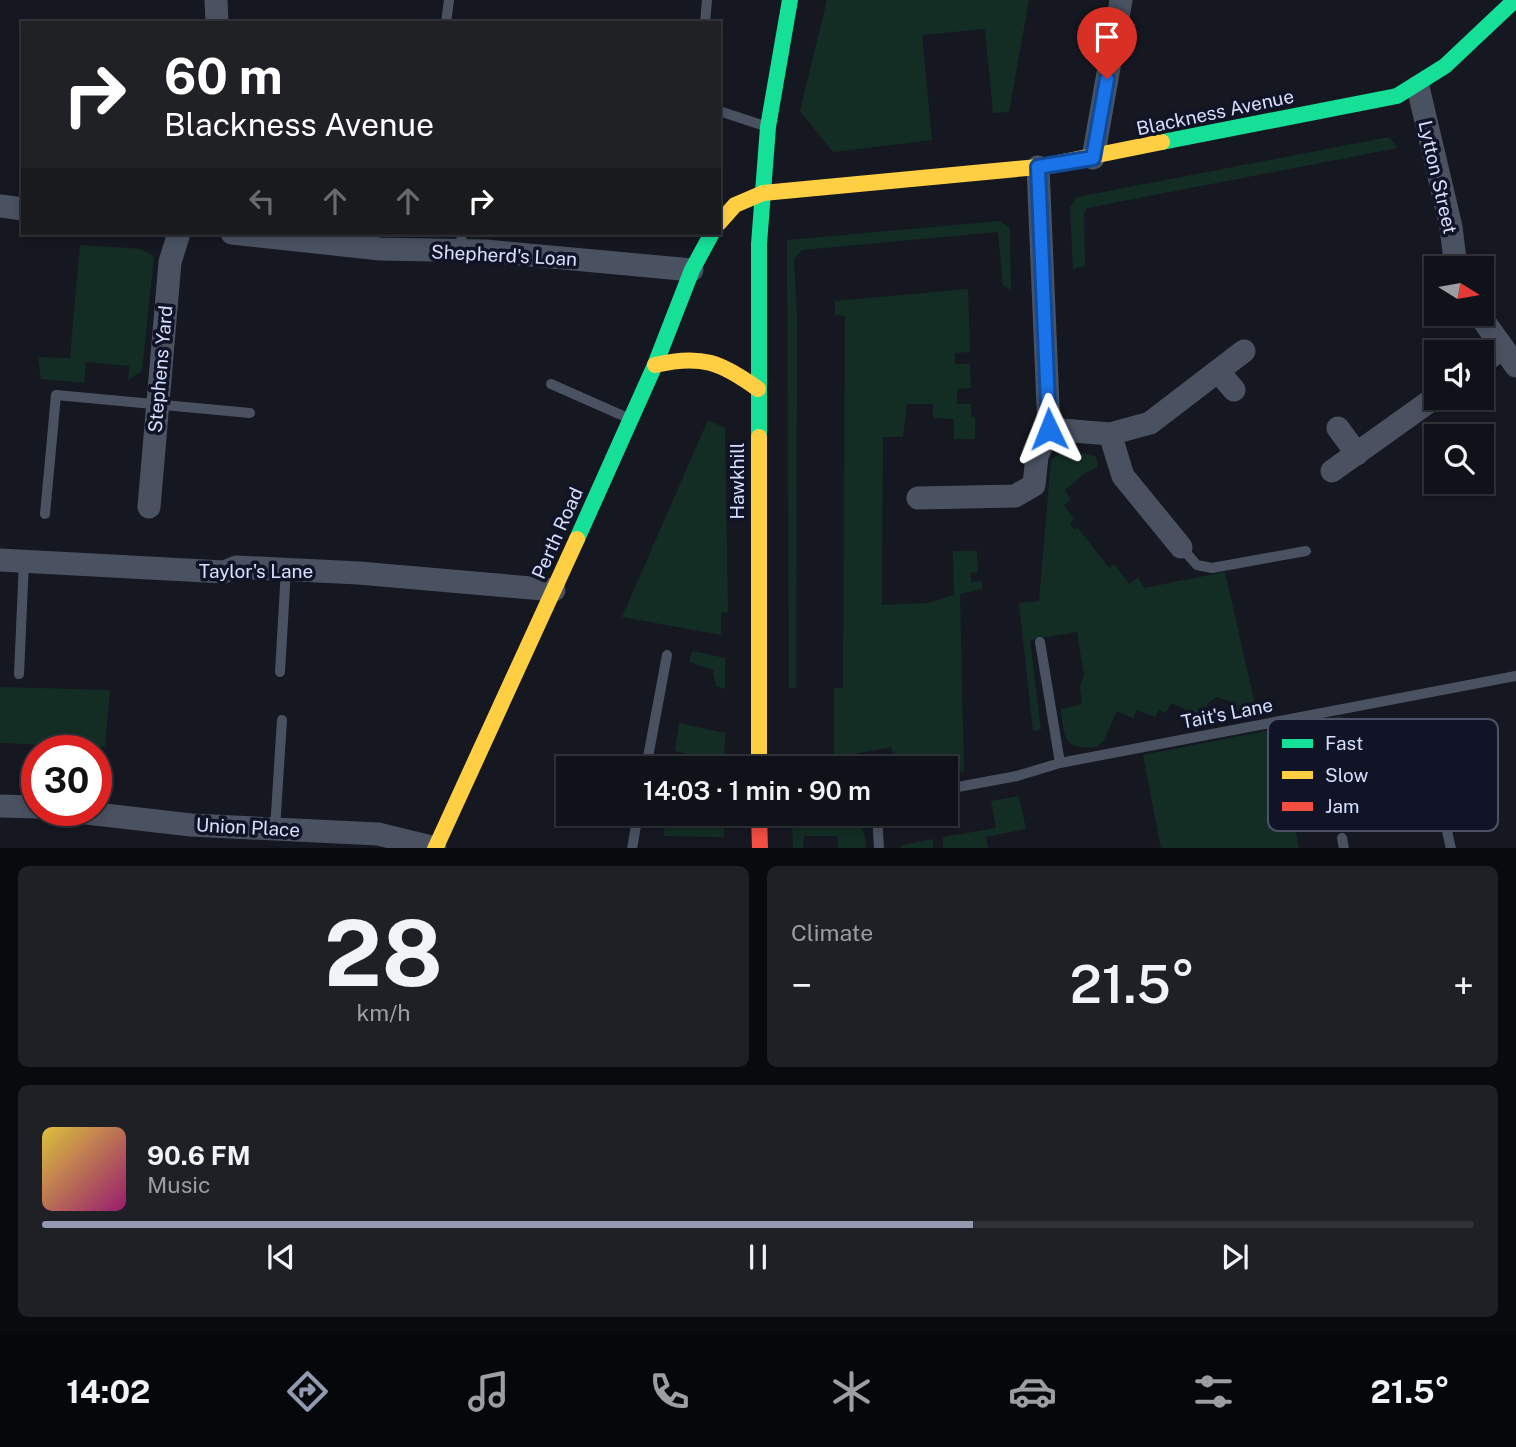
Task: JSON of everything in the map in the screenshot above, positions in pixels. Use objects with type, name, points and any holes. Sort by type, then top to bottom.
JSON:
[{"type":"street","points":[[216,0],[217,21]]},
{"type":"street","points":[[721,221],[735,205],[763,193],[768,127],[790,0]]},
{"type":"street","points":[[1093,158],[1121,0]]},
{"type":"street","name":"Blackness Avenue","points":[[763,193],[831,189],[1038,167],[1397,96],[1418,87],[1440,71],[1515,0]]},
{"type":"street","name":"Lytton Street","points":[[1418,87],[1451,227],[1455,256]]},
{"type":"street","points":[[918,498],[1016,496],[1034,485],[1037,456],[1049,429],[1038,167]]},
{"type":"street","name":"Hawkhill","points":[[759,756],[758,254],[763,193]]},
{"type":"street","points":[[0,206],[21,209]]},
{"type":"street","name":"Stephens Yard","points":[[149,507],[155,404],[170,262],[178,235]]},
{"type":"street","name":"Shepherd's Loan","points":[[266,235],[461,242],[486,251],[692,270]]},
{"type":"street","name":"Perth Road","points":[[435,848],[631,419],[692,270],[711,235]]},
{"type":"street","points":[[1487,326],[1510,357]]},
{"type":"street","points":[[1049,429],[1110,434],[1150,423],[1244,351]]},
{"type":"street","points":[[654,365],[681,358],[708,359],[730,368],[758,389]]},
{"type":"street","points":[[1218,371],[1234,390]]},
{"type":"street","points":[[1332,471],[1424,405]]},
{"type":"street","points":[[1338,428],[1357,454]]},
{"type":"street","points":[[1110,434],[1123,476],[1181,547]]},
{"type":"street","name":"Taylor's Lane","points":[[0,560],[35,559],[224,572],[236,567],[286,569],[554,590]]},
{"type":"street","points":[[0,806],[21,807]]},
{"type":"street","name":"Union Place","points":[[112,816],[191,825],[378,834],[435,848]]},
{"type":"street","points":[[760,826],[760,848]]},
{"type":"lane","points":[[446,21],[449,0]]},
{"type":"lane","points":[[705,21],[707,0]]},
{"type":"lane","points":[[721,112],[768,127]]},
{"type":"lane","points":[[551,384],[631,419]]},
{"type":"lane","points":[[45,514],[56,395],[250,413]]},
{"type":"lane","points":[[1181,547],[1197,565],[1212,568],[1306,551]]},
{"type":"lane","points":[[19,674],[35,559]]},
{"type":"lane","points":[[279,672],[286,569]]},
{"type":"lane","points":[[1040,642],[1060,763]]},
{"type":"lane","points":[[648,756],[667,654]]},
{"type":"lane","name":"Tait's Lane","points":[[1291,719],[1516,676]]},
{"type":"lane","points":[[275,829],[282,720]]},
{"type":"lane","name":"Tait's Lane","points":[[958,787],[1017,776],[1060,763],[1268,723]]},
{"type":"lane","points":[[632,848],[636,826]]},
{"type":"lane","points":[[878,826],[880,848]]},
{"type":"green space","points":[[827,0],[1029,0],[1009,112],[993,113],[985,29],[922,35],[932,140],[833,152],[800,111]]},
{"type":"green space","points":[[1389,137],[1398,148],[1087,208],[1084,213],[1085,266],[1073,269],[1070,207],[1077,197]]},
{"type":"green space","points":[[1000,221],[1010,228],[1011,290],[1003,285],[998,232],[802,250],[794,259],[797,315],[796,688],[789,688],[787,240]]},
{"type":"green space","points":[[80,245],[141,249],[154,256],[142,371],[128,380],[129,366],[86,362],[84,383],[41,379],[38,357],[70,358]]},
{"type":"green space","points":[[968,289],[970,352],[955,353],[955,364],[970,364],[971,388],[957,389],[957,404],[971,404],[971,417],[975,417],[975,439],[954,439],[954,419],[933,418],[933,404],[907,404],[903,437],[883,437],[882,605],[927,603],[954,595],[953,551],[977,551],[978,572],[971,573],[971,582],[982,581],[982,589],[960,594],[964,772],[958,773],[958,756],[893,756],[891,747],[834,756],[834,688],[843,688],[845,316],[835,315],[835,301]]},
{"type":"green space","points":[[708,420],[725,428],[728,612],[721,613],[721,635],[622,617]]},
{"type":"green space","points":[[1075,450],[1096,457],[1098,467],[1085,473],[1065,490],[1071,500],[1064,505],[1074,519],[1070,523],[1074,529],[1078,528],[1109,568],[1114,564],[1129,584],[1138,577],[1144,588],[1225,572],[1256,709],[1235,711],[1232,702],[1217,697],[1209,702],[1201,716],[1171,703],[1166,713],[1159,710],[1155,717],[1137,710],[1133,718],[1117,711],[1104,740],[1097,747],[1078,747],[1065,735],[1061,709],[1082,704],[1080,687],[1084,675],[1077,632],[1030,640],[1041,730],[1033,731],[1019,603],[1039,601],[1051,461],[1061,452]]},
{"type":"green space","points":[[692,651],[725,658],[725,689],[716,686],[713,670],[689,662]]},
{"type":"green space","points":[[0,687],[110,690],[106,735],[21,735],[21,744],[0,743]]},
{"type":"green space","points":[[679,723],[725,733],[724,756],[695,756],[675,751]]},
{"type":"green space","points":[[1268,731],[1268,831],[1295,831],[1299,848],[1161,848],[1143,755]]},
{"type":"green space","points":[[1019,796],[1026,829],[986,837],[988,848],[943,848],[943,837],[996,828],[991,801]]},
{"type":"green space","points":[[665,826],[724,826],[724,837],[664,836]]},
{"type":"green space","points":[[792,826],[859,826],[865,836],[866,848],[838,848],[837,836],[804,836],[803,848],[793,848]]},
{"type":"green space","points":[[933,839],[933,848],[900,848],[902,845]]},
{"type":"traffic: fast","points":[[759,437],[759,244],[768,127],[790,0]]},
{"type":"traffic: fast","points":[[1162,142],[1397,96],[1445,66],[1515,0]]},
{"type":"traffic: fast","points":[[577,539],[655,365],[692,270],[711,235]]},
{"type":"traffic: slow","points":[[721,221],[735,205],[763,193],[1038,167],[1162,142]]},
{"type":"traffic: slow","points":[[655,365],[685,360],[710,363],[733,372],[758,389]]},
{"type":"traffic: slow","points":[[759,437],[759,756]]},
{"type":"traffic: slow","points":[[435,848],[577,539]]},
{"type":"traffic: jam","points":[[759,826],[760,848]]},
{"type":"route","points":[[1049,429],[1038,167],[1093,158],[1107,79]]}]
